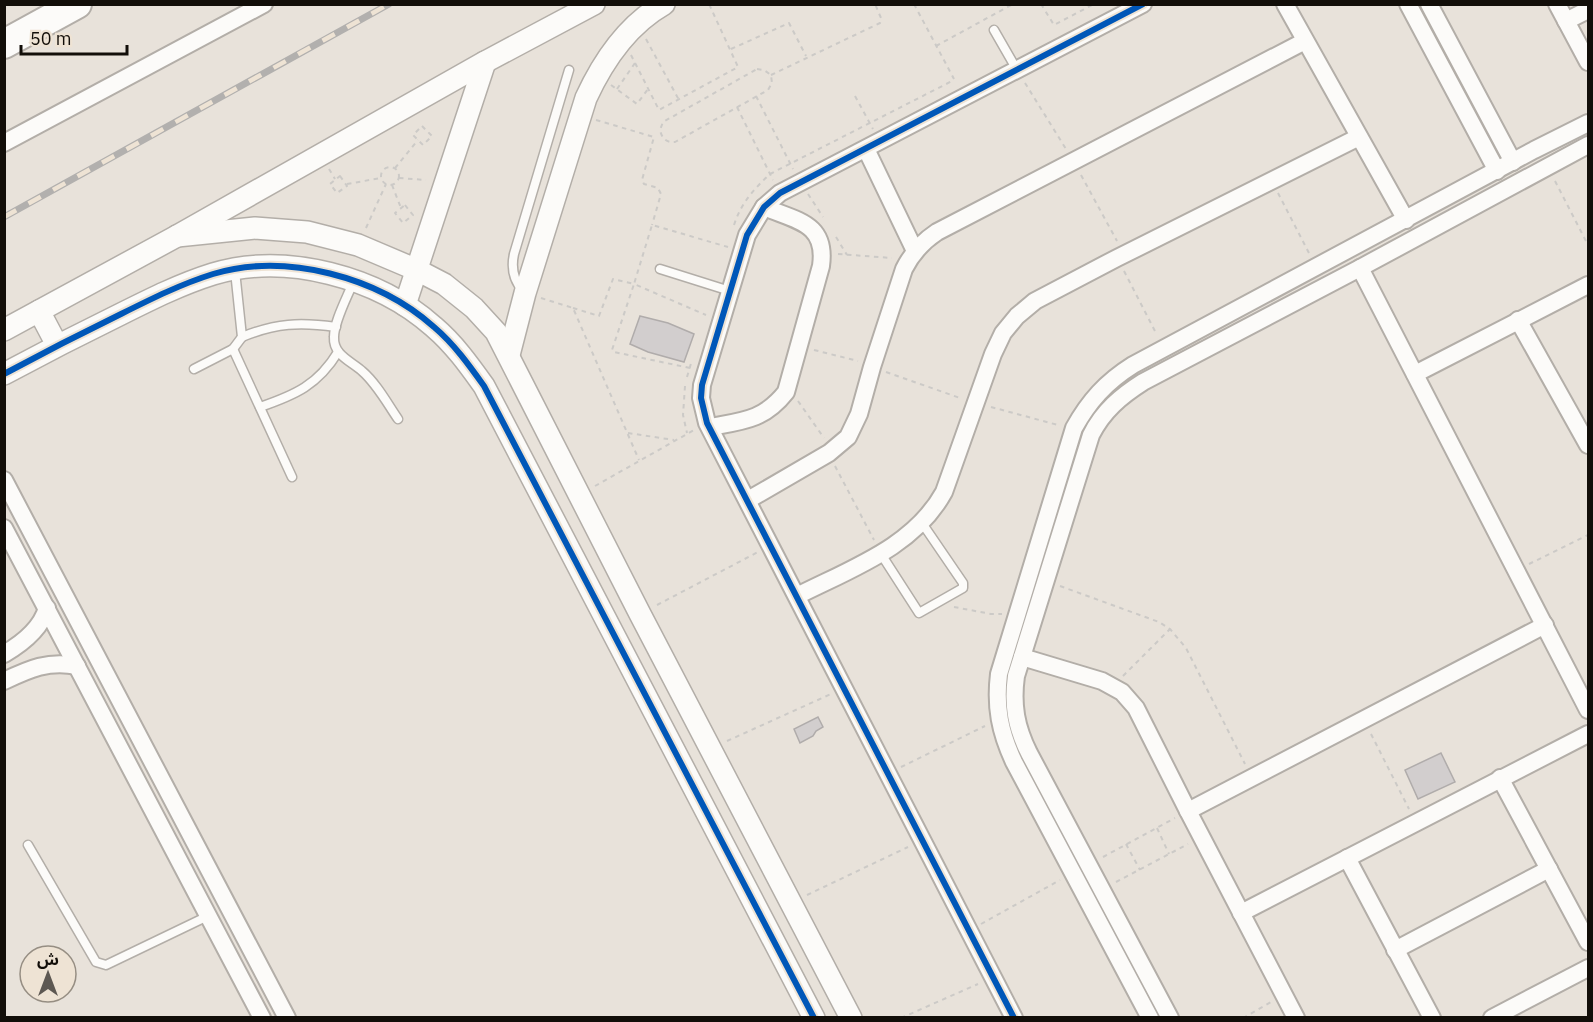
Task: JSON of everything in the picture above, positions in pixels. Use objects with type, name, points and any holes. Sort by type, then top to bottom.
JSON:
[{"type":"highway","points":[[4,44],[77,4]]},
{"type":"street","points":[[4,143],[264,4]]},
{"type":"street","points":[[4,330],[177,236],[485,62],[594,4]]},
{"type":"street","points":[[509,355],[525,293],[586,98],[597,74],[622,39],[664,4]]},
{"type":"street","points":[[1014,1017],[709,425],[701,398],[700,362],[730,291],[747,235],[764,207],[780,194],[1143,4]]},
{"type":"street","points":[[1285,4],[1406,220]]},
{"type":"street","points":[[1408,4],[1497,171]]},
{"type":"street","points":[[1429,4],[1514,162]]},
{"type":"street","points":[[1557,4],[1588,62]]},
{"type":"street","points":[[1566,21],[1588,10]]},
{"type":"street","points":[[747,500],[831,452],[848,437],[859,414],[872,366],[912,255],[937,232],[1305,41]]},
{"type":"street","points":[[405,305],[485,62]]},
{"type":"street","points":[[1170,1017],[1102,890],[1081,869],[1033,797],[1004,741],[998,719],[996,696],[999,674],[1074,428],[1091,401],[1116,376],[1164,348],[1588,123]]},
{"type":"street","points":[[797,596],[881,554],[922,523],[935,509],[944,492],[993,354],[1003,333],[1017,316],[1035,302],[1117,258],[1359,137]]},
{"type":"street","points":[[1557,139],[1566,156]]},
{"type":"street","points":[[873,145],[912,255]]},
{"type":"street","points":[[1150,1017],[1081,869],[1048,789],[1020,735],[1015,716],[1016,676],[1086,446],[1096,425],[1116,401],[1143,382],[1588,145]]},
{"type":"street","points":[[709,425],[752,419],[777,404],[786,393],[821,266],[823,253],[821,241],[815,231],[805,224],[764,207]]},
{"type":"street","points":[[177,236],[255,228],[307,232],[358,245],[444,284],[474,308],[496,332],[640,614],[851,1017]]},
{"type":"street","points":[[4,374],[57,345],[174,288],[215,273],[235,270],[279,267],[312,270],[354,280],[405,305],[434,327],[461,354],[484,386],[814,1017]]},
{"type":"street","points":[[1360,268],[1588,710]]},
{"type":"street","points":[[1415,374],[1588,285]]},
{"type":"street","points":[[1241,308],[1250,325]]},
{"type":"street","points":[[39,311],[57,345]]},
{"type":"street","points":[[1518,320],[1588,446]]},
{"type":"street","points":[[4,480],[287,1017]]},
{"type":"street","points":[[1048,510],[1065,516]]},
{"type":"street","points":[[562,533],[591,518]]},
{"type":"street","points":[[4,528],[262,1017]]},
{"type":"street","points":[[4,654],[39,626],[47,608]]},
{"type":"street","points":[[1188,811],[1545,625]]},
{"type":"street","points":[[1022,657],[1102,681],[1113,686],[1136,708],[1296,1017]]},
{"type":"street","points":[[4,681],[44,664],[77,666]]},
{"type":"street","points":[[112,731],[130,721]]},
{"type":"street","points":[[1241,913],[1588,734]]},
{"type":"street","points":[[1500,778],[1588,942]]},
{"type":"street","points":[[1033,797],[1048,789]]},
{"type":"street","points":[[1347,858],[1432,1017]]},
{"type":"street","points":[[1395,950],[1549,869]]},
{"type":"street","points":[[1492,1017],[1588,968]]},
{"type":"lane","points":[[994,30],[1017,70]]},
{"type":"lane","points":[[525,293],[515,279],[513,262],[569,70]]},
{"type":"lane","points":[[660,269],[730,291]]},
{"type":"lane","points":[[235,270],[242,337]]},
{"type":"lane","points":[[354,280],[336,327],[334,345],[338,352],[373,382],[398,419]]},
{"type":"lane","points":[[194,369],[233,348],[242,337],[258,330],[290,323],[313,323],[336,327]]},
{"type":"lane","points":[[233,348],[292,477]]},
{"type":"lane","points":[[260,407],[296,394],[308,386],[325,371],[338,352]]},
{"type":"lane","points":[[881,554],[919,613],[964,586],[922,523]]},
{"type":"lane","points":[[28,845],[99,964],[106,965],[208,916]]},
{"type":"path","points":[[622,39],[659,110],[738,68],[709,4]]},
{"type":"path","points":[[771,75],[880,23],[881,18],[875,4]]},
{"type":"path","points":[[914,4],[964,98]]},
{"type":"path","points":[[936,46],[1013,4]]},
{"type":"path","points":[[1041,4],[1055,25],[1094,4]]},
{"type":"path","points":[[731,50],[789,22],[806,57]]},
{"type":"path","points":[[638,24],[679,100]]},
{"type":"path","points":[[616,89],[635,63]]},
{"type":"path","points":[[757,69],[764,70],[771,75],[771,86],[675,142],[667,141],[661,134],[663,122],[757,69]]},
{"type":"path","points":[[597,74],[636,104],[648,89]]},
{"type":"path","points":[[756,96],[800,183]]},
{"type":"path","points":[[855,96],[873,145]]},
{"type":"path","points":[[737,107],[780,194]]},
{"type":"path","points":[[580,116],[654,137],[661,134]]},
{"type":"path","points":[[423,126],[432,136],[423,145],[418,140],[413,135],[423,126]]},
{"type":"path","points":[[652,225],[661,194],[658,189],[642,180],[654,137]]},
{"type":"path","points":[[395,168],[418,140]]},
{"type":"path","points":[[1547,166],[1588,245]]},
{"type":"path","points":[[381,178],[385,168],[395,168]]},
{"type":"path","points":[[395,168],[399,178]]},
{"type":"path","points":[[339,176],[346,184],[347,186],[337,193],[330,184],[339,176]]},
{"type":"path","points":[[381,178],[386,184],[392,185]]},
{"type":"path","points":[[346,184],[381,178]]},
{"type":"path","points":[[392,185],[399,178],[446,182]]},
{"type":"path","points":[[1271,181],[1317,268]]},
{"type":"path","points":[[358,245],[386,184]]},
{"type":"path","points":[[392,185],[401,208]]},
{"type":"path","points":[[405,205],[413,215],[404,224],[395,213],[401,208],[405,205]]},
{"type":"path","points":[[823,253],[912,255]]},
{"type":"path","points":[[1117,258],[1164,348]]},
{"type":"path","points":[[700,362],[689,368],[613,351],[634,284],[705,314],[707,319]]},
{"type":"path","points":[[525,293],[573,308],[639,460]]},
{"type":"path","points":[[799,346],[872,366],[975,403],[1074,428]]},
{"type":"path","points":[[689,368],[700,362]]},
{"type":"path","points":[[787,387],[831,452],[881,554]]},
{"type":"path","points":[[580,495],[674,440],[709,425]]},
{"type":"path","points":[[628,433],[674,440]]},
{"type":"path","points":[[1517,570],[1588,535]]},
{"type":"path","points":[[640,614],[771,545]]},
{"type":"path","points":[[1046,581],[1159,622],[1170,629],[1186,648],[1252,777]]},
{"type":"path","points":[[940,602],[982,613],[1017,614]]},
{"type":"path","points":[[1113,686],[1170,629]]},
{"type":"path","points":[[710,748],[844,688]]},
{"type":"path","points":[[888,773],[998,719]]},
{"type":"path","points":[[1363,719],[1416,822]]},
{"type":"path","points":[[970,930],[1188,811]]},
{"type":"path","points":[[1157,828],[1169,854]]},
{"type":"path","points":[[1102,890],[1201,837]]},
{"type":"path","points":[[791,903],[923,840]]},
{"type":"path","points":[[1126,844],[1140,870]]},
{"type":"path","points":[[901,1017],[993,977]]},
{"type":"path","points":[[1243,1017],[1284,995]]},
{"type":"building","points":[[640,316],[668,323],[694,334],[684,362],[648,352],[630,344]]},
{"type":"building","points":[[818,717],[823,727],[800,743],[794,729]]},
{"type":"building","points":[[1441,753],[1455,782],[1418,799],[1405,770]]},
{"type":"railway","points":[[4,217],[389,4]]},
{"type":"cycle path","points":[[1014,1018],[707,423],[701,398],[702,385],[747,235],[764,207],[780,193],[1143,4]]},
{"type":"cycle path","points":[[4,374],[166,292],[213,274],[241,268],[270,266],[300,268],[359,282],[411,309],[434,327],[455,348],[484,386],[814,1018]]}]
